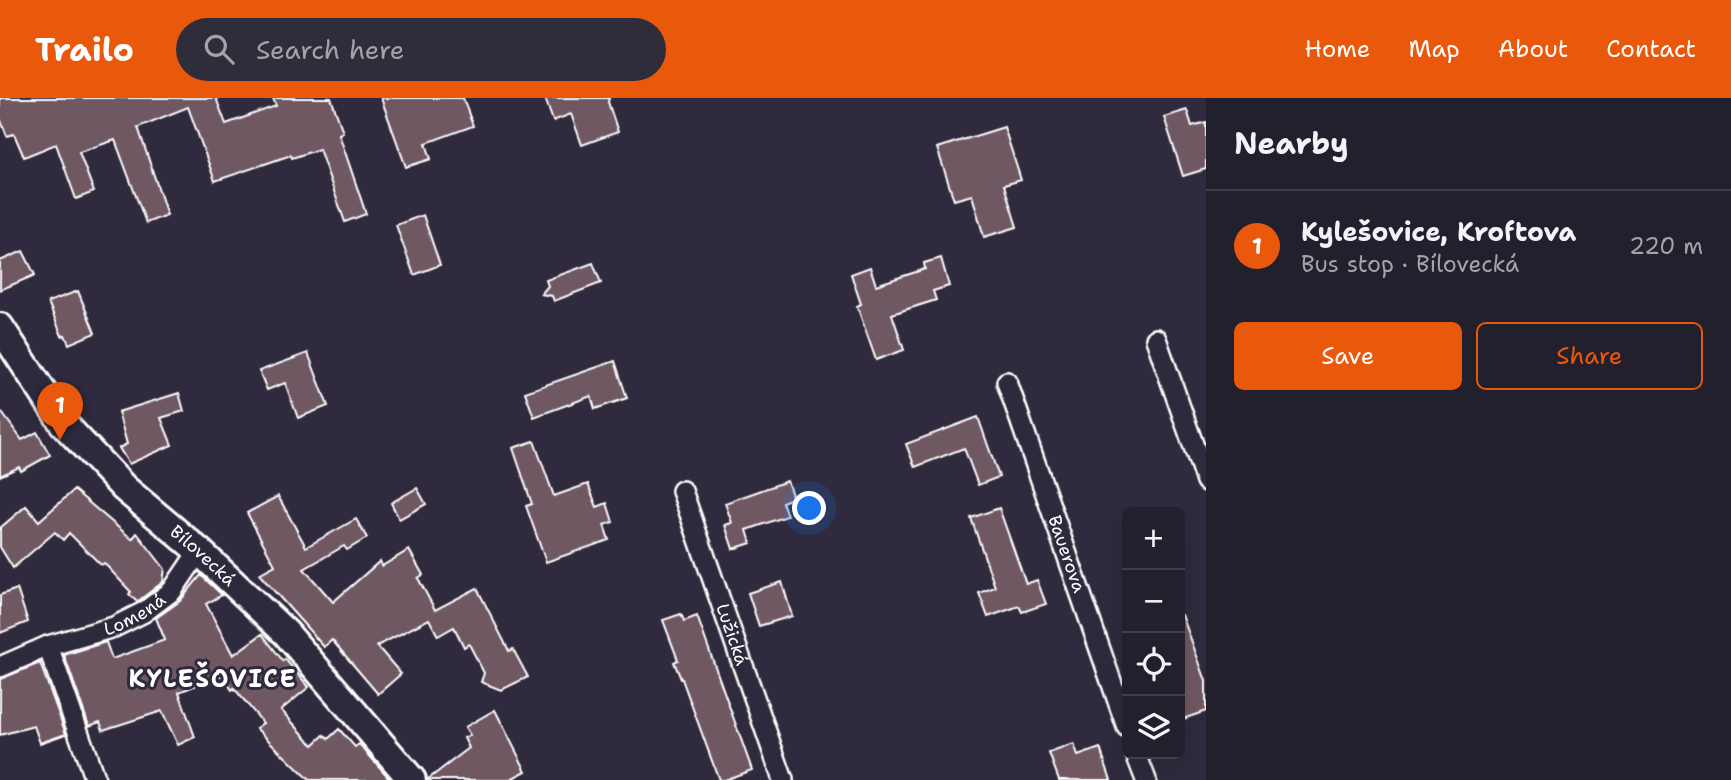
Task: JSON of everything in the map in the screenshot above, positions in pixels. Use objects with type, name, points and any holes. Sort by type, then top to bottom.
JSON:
[{"type":"main road","name":"Bílovecká","points":[[0,327],[63,423],[124,488],[199,551],[286,633],[412,780]]},
{"type":"street","points":[[1156,339],[1206,481]]},
{"type":"street","name":"Bauerova","points":[[1007,382],[1122,713]]},
{"type":"street","name":"Lužická","points":[[682,491],[783,780]]},
{"type":"street","name":"Lomená","points":[[0,667],[48,646],[114,627],[144,612],[172,591],[199,551]]},
{"type":"street","points":[[48,646],[95,780]]},
{"type":"street","points":[[1138,759],[1146,780]]},
{"type":"building","points":[[0,98],[216,98],[226,124],[276,106],[273,98],[331,98],[343,132],[339,134],[366,214],[345,222],[319,149],[292,158],[291,155],[215,181],[188,107],[138,127],[167,215],[146,223],[115,140],[79,152],[94,192],[76,199],[56,144],[24,157],[14,134],[7,136],[0,118]]},
{"type":"building","points":[[381,98],[463,98],[473,126],[426,143],[431,159],[406,167]]},
{"type":"building","points":[[545,98],[609,98],[618,132],[582,145],[571,114],[553,121]]},
{"type":"building","points":[[1187,110],[1192,126],[1206,122],[1206,169],[1183,176],[1164,117]]},
{"type":"building","points":[[1004,127],[1021,180],[1004,185],[1017,227],[984,237],[972,195],[954,200],[937,148]]},
{"type":"building","points":[[423,215],[440,265],[414,275],[396,225]]},
{"type":"building","points":[[23,251],[35,275],[0,290],[0,261]]},
{"type":"building","points":[[941,258],[949,286],[933,291],[936,300],[892,314],[904,350],[876,360],[857,306],[861,304],[851,274],[870,267],[876,285],[925,269],[924,263]]},
{"type":"building","points":[[593,263],[601,283],[554,301],[552,296],[541,294],[548,286],[546,280]]},
{"type":"building","points":[[78,291],[95,333],[69,344],[65,335],[62,336],[48,302]]},
{"type":"building","points":[[308,353],[328,406],[298,418],[285,383],[267,390],[259,371]]},
{"type":"building","points":[[615,361],[627,398],[595,409],[591,396],[534,417],[525,392]]},
{"type":"building","points":[[179,393],[184,411],[161,418],[172,445],[129,464],[119,448],[127,444],[118,412]]},
{"type":"building","points":[[0,410],[22,440],[37,432],[50,455],[21,471],[19,467],[0,476]]},
{"type":"building","points":[[978,417],[999,477],[978,485],[964,448],[915,467],[906,444]]},
{"type":"building","points":[[534,441],[554,496],[588,484],[597,507],[607,503],[613,522],[604,525],[609,540],[546,562],[526,506],[532,504],[513,448]]},
{"type":"building","points":[[787,481],[793,498],[782,502],[787,516],[747,530],[751,543],[733,549],[725,525],[732,523],[725,503]]},
{"type":"building","points":[[417,488],[426,504],[399,519],[391,503]]},
{"type":"building","points":[[74,490],[132,539],[137,533],[165,569],[163,582],[137,602],[104,563],[101,565],[69,533],[63,540],[55,532],[13,568],[0,547],[0,528],[26,506],[39,521]]},
{"type":"building","points":[[278,496],[306,547],[356,519],[367,538],[347,550],[344,546],[304,569],[333,602],[380,561],[382,566],[409,550],[423,575],[418,578],[435,610],[477,588],[509,651],[513,649],[528,677],[501,690],[481,682],[484,673],[469,644],[464,647],[454,627],[438,636],[429,619],[377,646],[401,674],[378,694],[332,640],[324,647],[259,574],[275,565],[247,513]]},
{"type":"building","points":[[999,508],[1026,584],[1037,580],[1046,604],[1022,612],[1019,606],[988,617],[979,593],[995,587],[971,518]]},
{"type":"building","points":[[201,575],[222,595],[206,604],[233,655],[262,634],[283,661],[285,659],[309,687],[281,710],[313,745],[324,735],[328,739],[339,729],[355,747],[359,744],[391,780],[309,780],[256,728],[263,723],[234,688],[232,690],[222,675],[179,692],[195,737],[178,745],[162,711],[103,730],[100,722],[89,726],[64,655],[106,642],[112,659],[165,640],[156,618],[180,601]]},
{"type":"building","points":[[782,582],[792,616],[759,626],[748,593]]},
{"type":"building","points":[[17,589],[28,622],[0,633],[0,595]]},
{"type":"building","points":[[681,614],[684,621],[697,616],[752,770],[724,780],[719,780],[674,662],[678,660],[663,620]]},
{"type":"building","points":[[1185,623],[1206,681],[1206,711],[1185,718]]},
{"type":"building","points":[[40,663],[66,734],[40,743],[34,726],[0,735],[0,679]]},
{"type":"building","points":[[495,710],[526,771],[509,780],[427,780],[469,748],[464,738],[470,735],[465,727]]},
{"type":"building","points":[[1074,744],[1078,756],[1100,748],[1111,780],[1059,780],[1049,753]]},
{"type":"place","name":"Kylešovice, Kroftova","points":[[60,440]]},
{"type":"district","name":"KYLEŠOVICE","points":[[213,679]]}]
